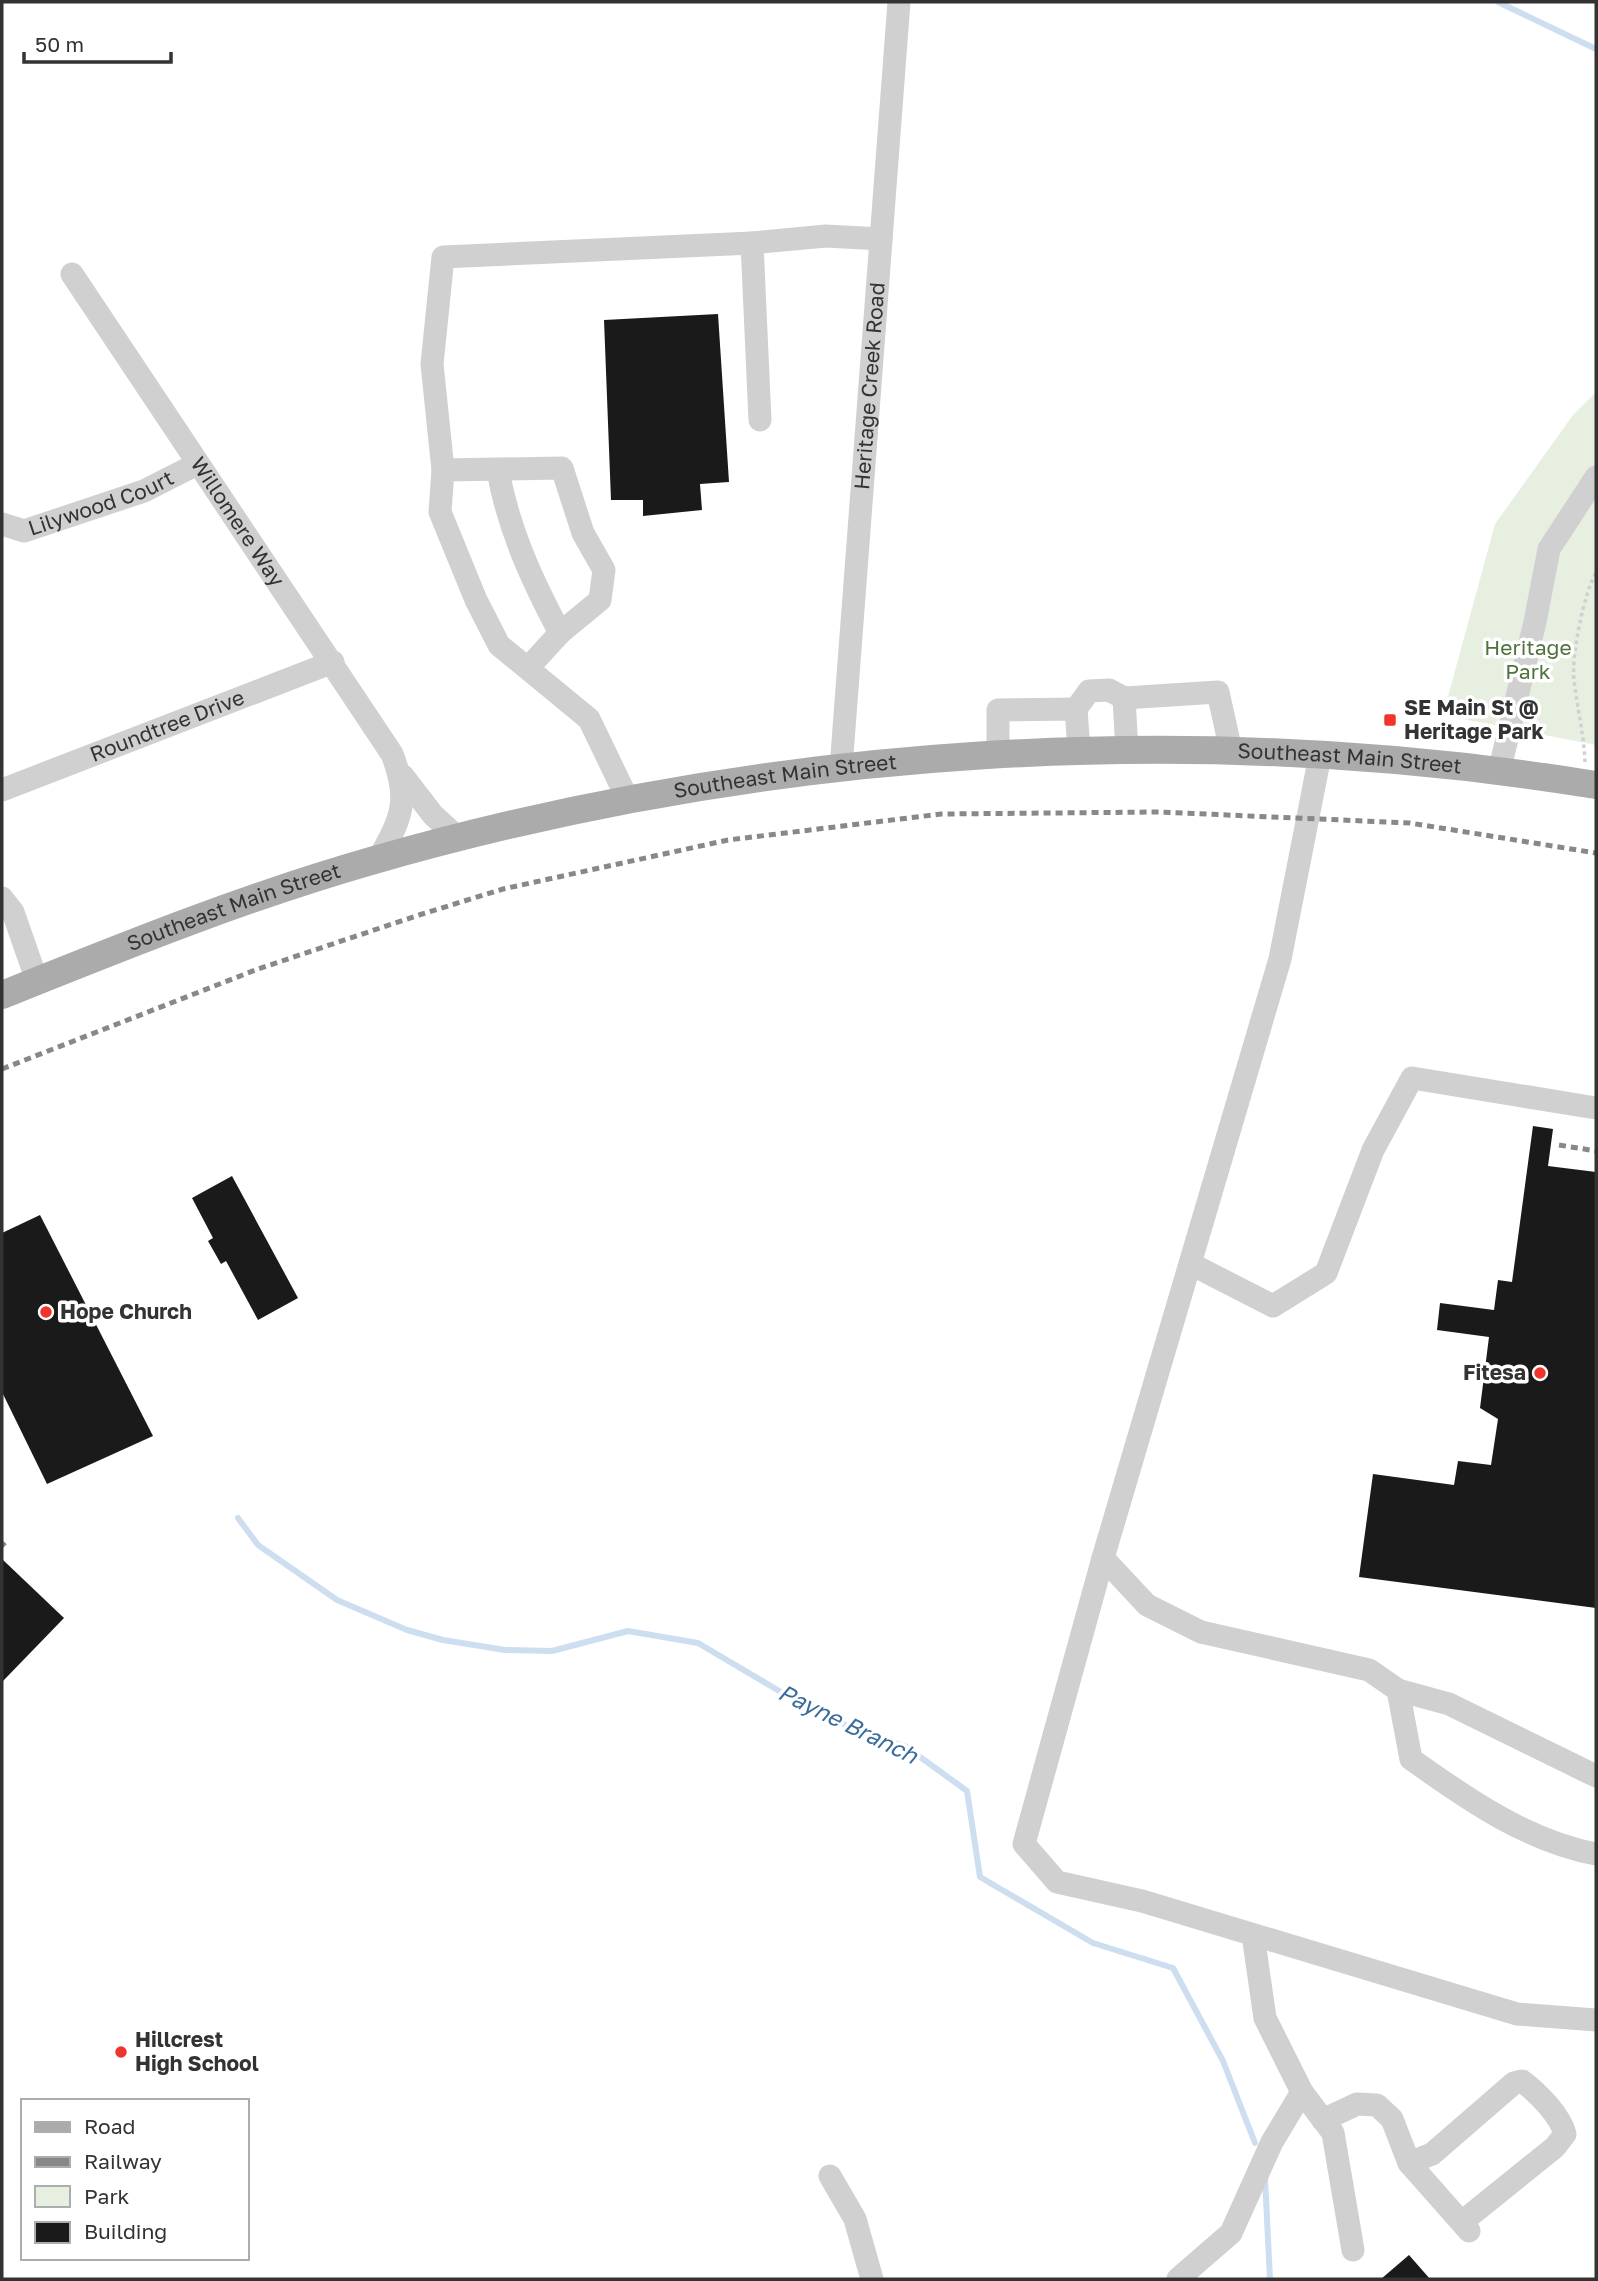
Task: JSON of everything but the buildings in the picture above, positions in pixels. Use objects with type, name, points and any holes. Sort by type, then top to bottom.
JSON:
[{"type":"main road","name":"Southeast Main Street","points":[[2,995],[196,918],[379,858],[628,800],[733,782],[841,768],[998,755],[1079,751],[1231,751],[1499,772],[1591,785]]},
{"type":"street","name":"Heritage Creek Road","points":[[841,768],[899,2]]},
{"type":"street","points":[[628,800],[589,719],[499,645],[476,600],[440,512],[443,470],[432,364],[443,257],[752,243],[826,236],[881,239]]},
{"type":"street","points":[[752,243],[760,420]]},
{"type":"street","name":"Willomere Way","points":[[72,274],[392,754],[405,795],[399,822],[379,858]]},
{"type":"street","name":"Lilywood Court","points":[[2,524],[24,531],[144,491],[197,464]]},
{"type":"street","points":[[443,470],[562,468],[583,533],[604,570],[600,600],[560,633],[528,668]]},
{"type":"street","points":[[498,471],[506,512],[517,546],[560,633]]},
{"type":"street","points":[[1499,772],[1535,622],[1549,549],[1596,477]]},
{"type":"street","name":"Roundtree Drive","points":[[2,790],[333,662]]},
{"type":"street","points":[[1079,751],[1076,709],[1089,691],[1109,690],[1124,698],[1218,692],[1231,751]]},
{"type":"street","points":[[1124,698],[1127,751]]},
{"type":"street","points":[[998,755],[998,710],[1076,709]]},
{"type":"street","points":[[1320,756],[1280,959],[1103,1558],[1024,1844],[1057,1882],[1142,1901],[1517,2014],[1596,2020]]},
{"type":"street","name":"Willomere Way","points":[[398,771],[433,815],[458,838]]},
{"type":"street","points":[[2,898],[13,912],[37,981]]},
{"type":"street","points":[[1191,1264],[1273,1306],[1326,1273],[1373,1150],[1412,1078],[1596,1108]]},
{"type":"street","points":[[1103,1558],[1147,1605],[1201,1632],[1368,1670],[1398,1689],[1449,1704],[1596,1776]]},
{"type":"street","points":[[1398,1689],[1410,1759],[1480,1808],[1571,1849],[1596,1854]]},
{"type":"street","points":[[1253,1935],[1265,2018],[1303,2092],[1333,2133],[1353,2250]]},
{"type":"street","points":[[1323,2120],[1357,2104],[1377,2105],[1392,2119],[1409,2163],[1466,2227],[1555,2147],[1564,2134],[1562,2123],[1530,2087],[1522,2081],[1514,2083],[1432,2154],[1409,2163]]},
{"type":"street","points":[[1178,2279],[1231,2233],[1272,2142],[1303,2092]]},
{"type":"street","points":[[830,2176],[855,2219],[872,2279]]},
{"type":"path","points":[[1591,785],[1573,677],[1586,589],[1596,573]]},
{"type":"green space","name":"Heritage Park","points":[[1596,392],[1596,745],[1443,715],[1495,524],[1573,415]]},
{"type":"waterway","points":[[1498,2],[1596,49]]},
{"type":"waterway","name":"Payne Branch","points":[[238,1518],[258,1545],[337,1600],[407,1630],[443,1640],[505,1650],[552,1651],[628,1631],[698,1643],[791,1698],[862,1733],[905,1746],[967,1791],[980,1877],[1093,1943],[1173,1968],[1223,2061],[1255,2143]]},
{"type":"waterway","name":"Payne Branch","points":[[1265,2178],[1270,2279]]},
{"type":"railway","points":[[2,1069],[258,969],[419,915],[503,889],[728,840],[941,814],[1159,812],[1410,823],[1596,853]]},
{"type":"railway","points":[[1559,1145],[1596,1151]]},
{"type":"railway","points":[[2,1543],[5,1546]]},
{"type":"place","name":"SE Main St @ Heritage Park","points":[[1390,720]]},
{"type":"place","name":"Hope Church","points":[[46,1312]]},
{"type":"place","name":"Fitesa","points":[[1540,1373]]},
{"type":"place","name":"Hillcrest High School","points":[[121,2052]]}]
